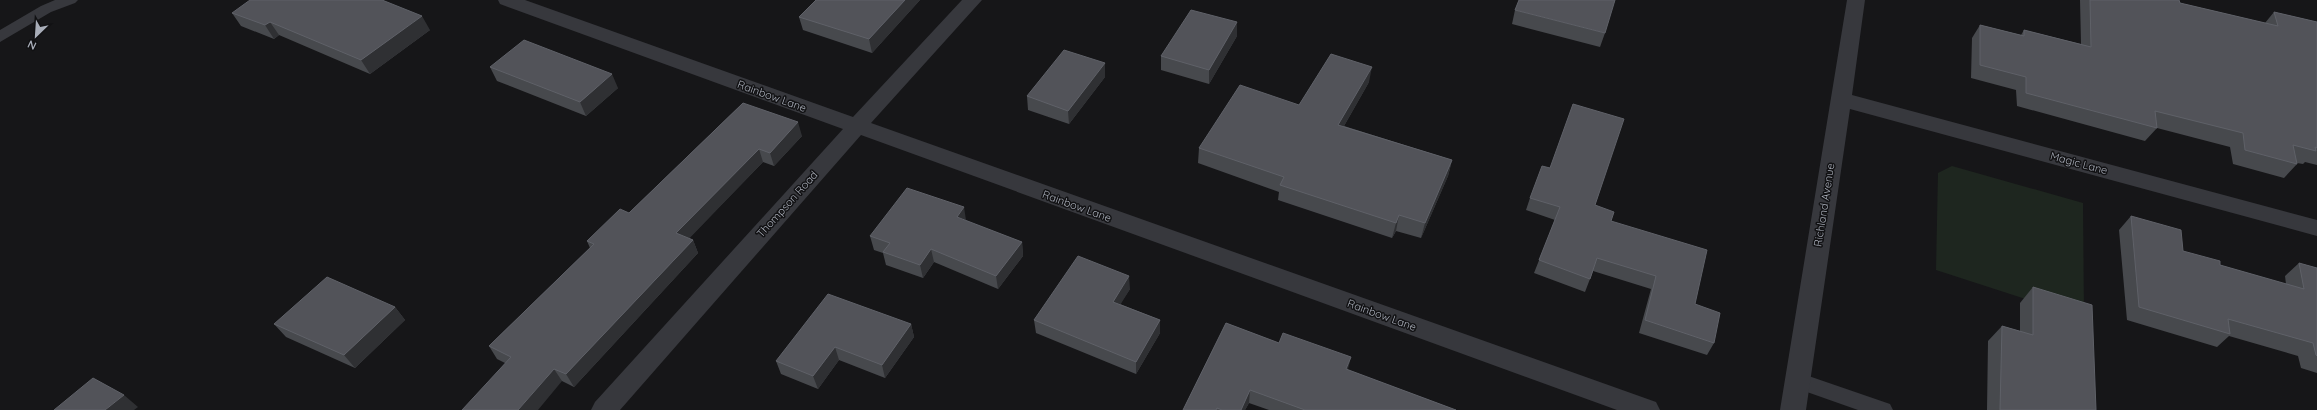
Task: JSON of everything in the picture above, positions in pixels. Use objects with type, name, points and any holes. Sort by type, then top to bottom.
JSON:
[{"type":"street","name":"Rainbow Lane","points":[[507,0],[856,127],[1647,410]]},
{"type":"street","name":"Thompson Road","points":[[604,410],[856,127],[973,0]]},
{"type":"street","name":"Richland Avenue","points":[[1793,410],[1856,0]]},
{"type":"street","name":"Magic Lane","points":[[1840,99],[2317,228]]},
{"type":"lane","points":[[0,37],[46,9],[70,0]]},
{"type":"lane","points":[[1797,380],[1883,410]]},
{"type":"shaded area","points":[[1952,166],[2083,203],[2084,318],[1936,270],[1938,173]]},
{"type":"building","points":[[250,0],[382,0],[422,16],[361,60],[270,22],[265,25],[232,13]]},
{"type":"building","points":[[816,0],[905,0],[869,39],[799,17]]},
{"type":"building","points":[[1519,0],[1615,0],[1605,33],[1515,10]]},
{"type":"building","points":[[2090,0],[2179,0],[2180,3],[2278,26],[2274,12],[2317,22],[2316,151],[2293,145],[2297,164],[2245,150],[2243,133],[2155,111],[2157,128],[2026,93],[2026,77],[1980,65],[1980,25],[2024,36],[2024,30],[2091,47]]},
{"type":"building","points":[[1191,10],[1237,22],[1209,70],[1161,56]]},
{"type":"building","points":[[524,40],[612,74],[580,102],[490,67]]},
{"type":"building","points":[[1064,50],[1105,63],[1068,111],[1027,96]]},
{"type":"building","points":[[1331,54],[1372,67],[1338,125],[1452,160],[1425,223],[1399,215],[1396,223],[1280,185],[1284,177],[1199,148],[1240,85],[1299,105]]},
{"type":"building","points":[[743,103],[798,122],[770,153],[759,149],[676,233],[693,240],[566,374],[554,369],[518,410],[462,410],[511,357],[489,346],[594,244],[587,241],[620,209],[629,213]]},
{"type":"building","points":[[1573,104],[1624,119],[1595,205],[1614,212],[1611,221],[1707,250],[1695,304],[1720,313],[1714,343],[1645,320],[1656,276],[1597,258],[1590,279],[1539,260],[1560,207],[1530,198],[1542,166],[1550,168]]},
{"type":"building","points":[[907,188],[964,207],[957,217],[1022,242],[996,276],[931,249],[920,265],[883,252],[890,243],[870,236]]},
{"type":"building","points":[[2131,216],[2181,230],[2183,251],[2220,261],[2220,265],[2304,289],[2299,263],[2317,268],[2317,356],[2313,343],[2228,319],[2230,334],[2139,307]]},
{"type":"building","points":[[1078,256],[1129,276],[1113,302],[1160,320],[1136,362],[1034,320]]},
{"type":"building","points":[[327,277],[395,307],[344,355],[274,324]]},
{"type":"building","points":[[2033,287],[2092,305],[2096,410],[2000,410],[2002,326],[2033,335]]},
{"type":"building","points":[[828,294],[911,324],[882,365],[835,347],[813,376],[776,361]]},
{"type":"building","points":[[1226,323],[1279,343],[1283,333],[1351,357],[1346,369],[1456,410],[1305,410],[1250,390],[1241,410],[1222,410],[1217,408],[1216,410],[1183,410]]},
{"type":"building","points":[[93,378],[124,395],[105,410],[54,410]]}]
